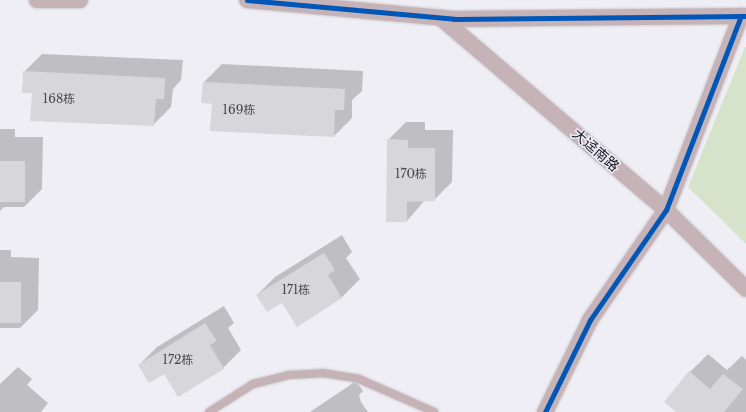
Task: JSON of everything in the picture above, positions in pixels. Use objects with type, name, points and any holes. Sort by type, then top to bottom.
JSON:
[{"type":"street","points":[[37,0],[80,0]]},
{"type":"street","points":[[247,0],[441,18],[744,16],[666,210],[590,320],[545,412]]},
{"type":"street","name":"大迳南路","points":[[441,18],[666,210],[746,289]]},
{"type":"lane","points":[[209,412],[253,384],[288,375],[323,373],[359,379],[434,412]]},
{"type":"green space","points":[[746,47],[746,244],[688,187]]},
{"type":"building","points":[[23,71],[165,78],[164,99],[156,99],[154,126],[30,121],[32,93],[22,93]]},
{"type":"building","points":[[203,82],[345,89],[344,110],[335,110],[334,137],[210,131],[212,104],[201,103]]},
{"type":"building","points":[[387,139],[408,140],[408,148],[435,148],[435,201],[407,202],[407,222],[386,222]]},
{"type":"building","points":[[0,161],[25,161],[25,202],[0,202]]},
{"type":"building","points":[[324,253],[335,270],[328,275],[342,298],[297,327],[282,303],[267,312],[256,295]]},
{"type":"building","points":[[0,282],[21,282],[21,323],[0,323]]},
{"type":"building","points":[[205,323],[217,341],[210,345],[224,369],[178,397],[164,374],[149,383],[138,365]]},
{"type":"building","points":[[689,371],[710,389],[723,374],[743,389],[724,412],[676,412],[664,402]]},
{"type":"cycle path","points":[[247,0],[454,19],[746,16]]},
{"type":"cycle path","points":[[545,412],[590,320],[666,210],[741,16]]}]
